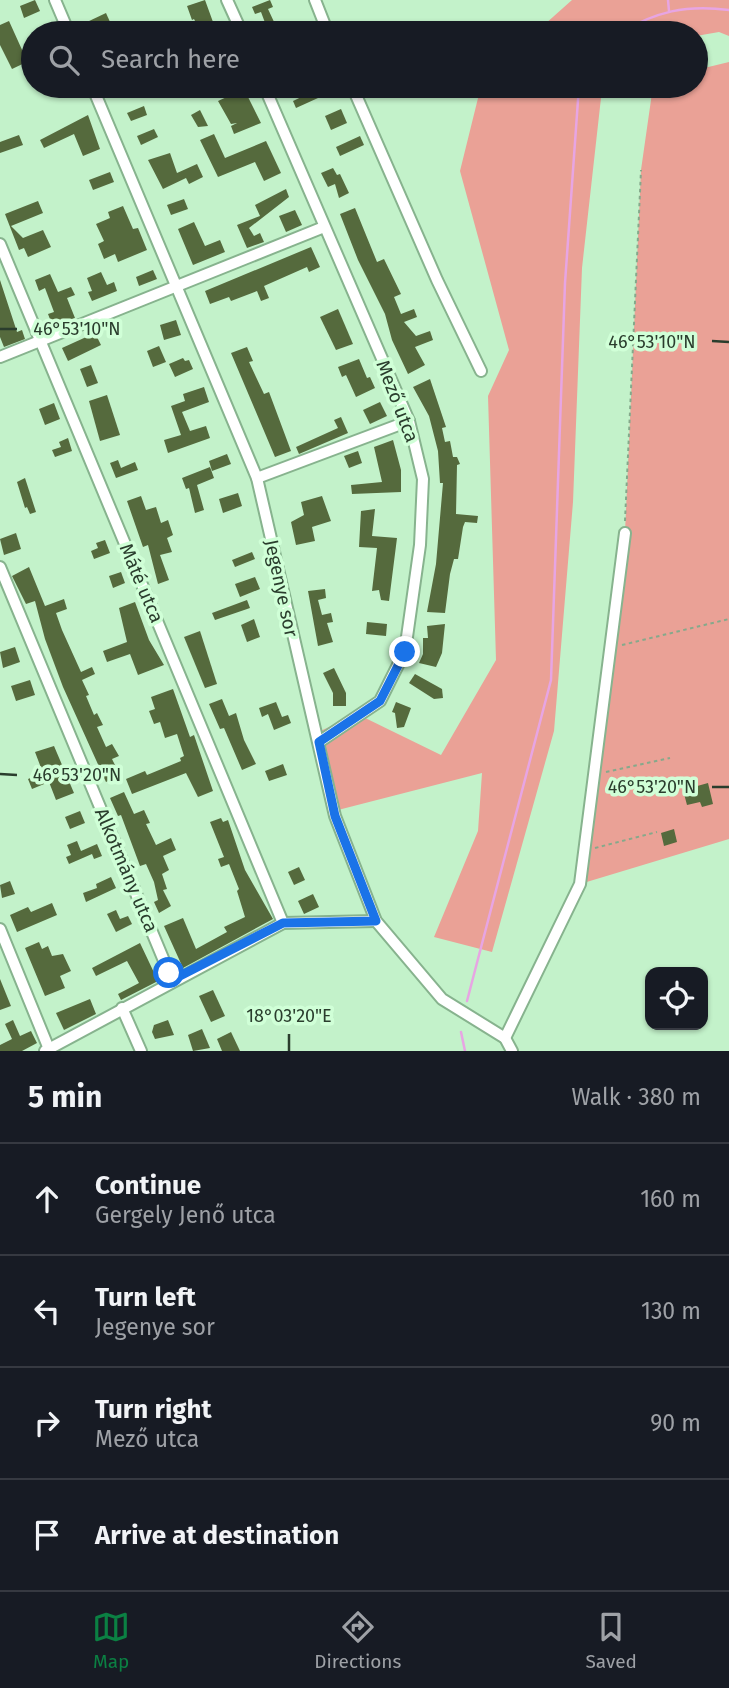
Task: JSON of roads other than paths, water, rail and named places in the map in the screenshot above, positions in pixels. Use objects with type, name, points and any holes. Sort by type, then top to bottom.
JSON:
[{"type":"street","points":[[55,0],[64,21]]},
{"type":"street","points":[[227,0],[237,21]]},
{"type":"street","points":[[315,0],[323,21]]},
{"type":"street","name":"Jegenye sor","points":[[97,98],[257,478],[335,816],[376,921],[442,999],[505,1038],[512,1051]]},
{"type":"street","name":"Mező utca","points":[[269,98],[409,421],[423,479],[420,545],[405,652],[380,701],[319,742]]},
{"type":"street","points":[[357,98],[481,371]]},
{"type":"street","points":[[0,357],[177,289],[324,227]]},
{"type":"street","name":"Máté utca","points":[[0,244],[283,923]]},
{"type":"street","points":[[257,478],[409,421]]},
{"type":"street","points":[[505,1038],[580,884],[625,533]]},
{"type":"street","name":"Alkotmány utca","points":[[0,567],[172,980]]},
{"type":"street","points":[[0,929],[47,1050],[172,980],[283,923],[376,921]]},
{"type":"street","points":[[122,1008],[141,1051]]},
{"type":"waterway","points":[[668,0],[669,11]]},
{"type":"waterway","points":[[644,21],[685,9],[729,10]]},
{"type":"waterway","points":[[467,1001],[551,680],[565,283],[578,98]]},
{"type":"waterway","points":[[461,1032],[465,1051]]}]
